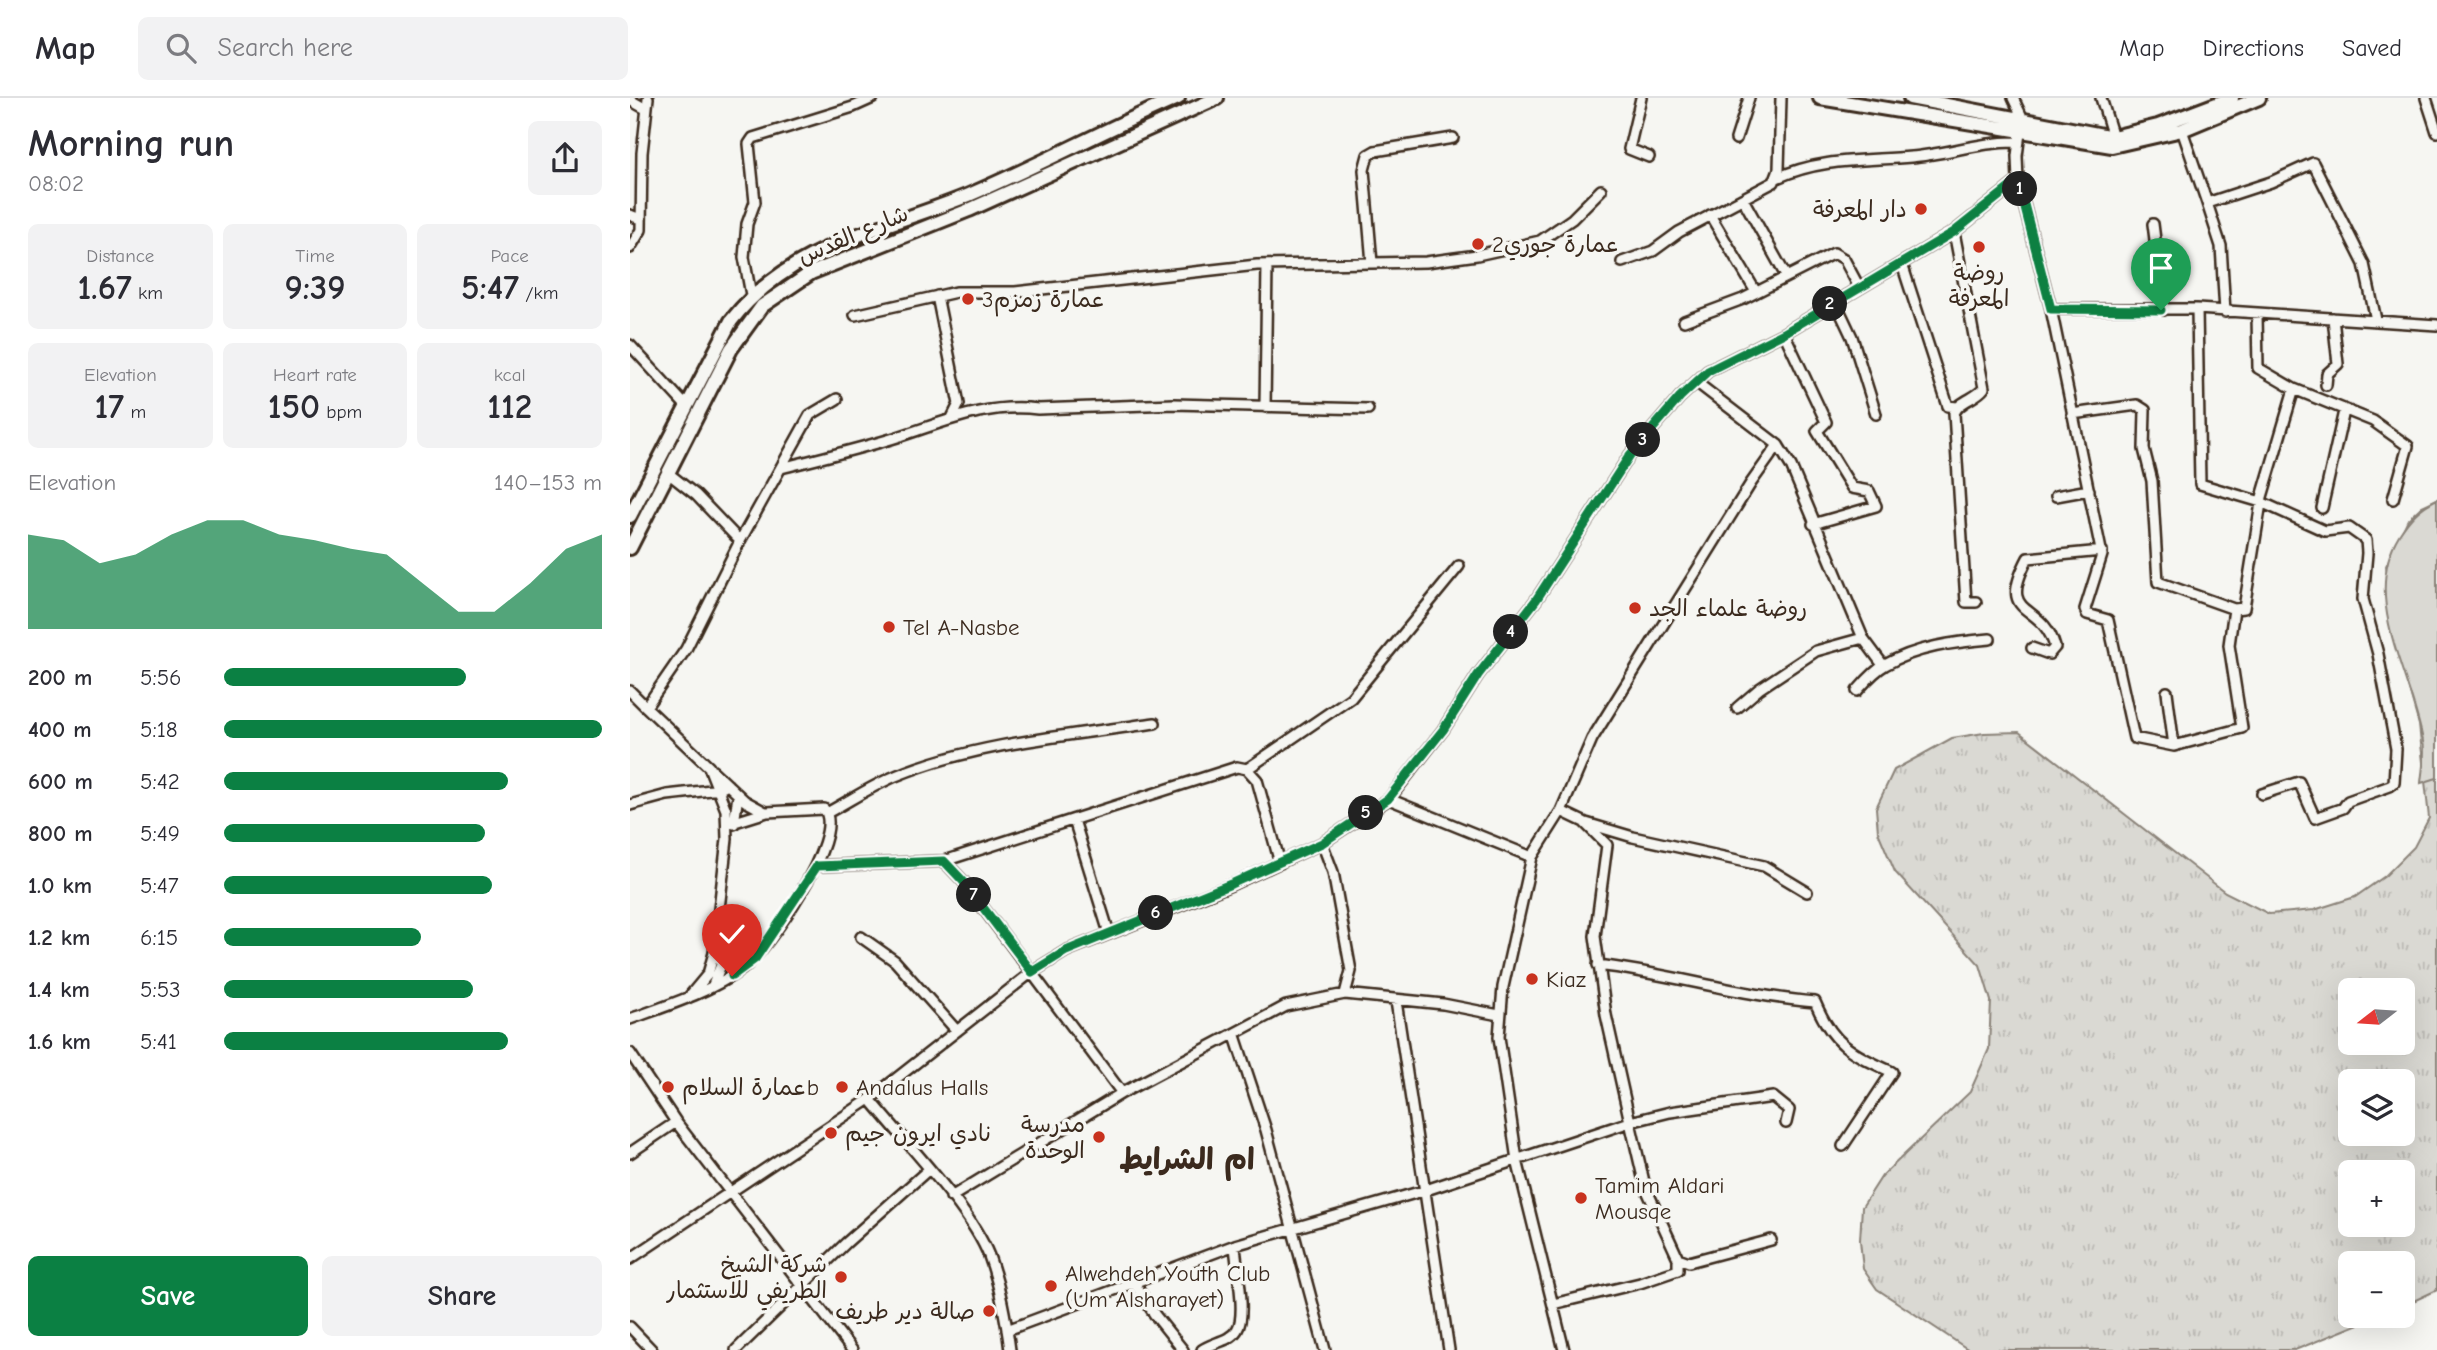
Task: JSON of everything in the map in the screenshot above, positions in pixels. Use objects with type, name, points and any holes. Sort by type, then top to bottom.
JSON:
[{"type":"main road","name":"شارع القدس","points":[[630,516],[731,321],[751,296],[811,256],[854,236],[968,195],[1178,98]]},
{"type":"main road","name":"شارع القدس","points":[[631,542],[731,349],[762,306],[811,273],[969,210],[1217,98]]},
{"type":"main road","points":[[1821,98],[2112,146],[2182,130],[2259,98]]},
{"type":"main road","points":[[1910,98],[2021,129],[2113,137],[2158,126],[2231,98]]},
{"type":"main road","points":[[968,195],[969,210]]},
{"type":"street","points":[[630,248],[641,230],[648,98]]},
{"type":"street","points":[[751,296],[744,257],[747,224],[755,202],[749,144],[752,138],[853,107],[873,98]]},
{"type":"street","points":[[1641,98],[1629,149],[1649,157]]},
{"type":"street","points":[[1736,139],[1749,98]]},
{"type":"street","points":[[1777,178],[1782,98]]},
{"type":"street","points":[[2013,98],[2021,129],[2018,181],[2051,309],[2102,551],[2085,609],[2087,614],[2108,620],[2134,738],[2174,746],[2242,728],[2229,645],[2234,609]]},
{"type":"street","points":[[2101,98],[2113,137]]},
{"type":"street","points":[[2426,98],[2437,132]]},
{"type":"street","points":[[630,100],[646,109]]},
{"type":"street","points":[[1622,262],[1653,251],[1679,232],[1803,166],[1911,157],[1984,143],[2021,129]]},
{"type":"street","points":[[2182,130],[2221,246],[2225,312]]},
{"type":"street","points":[[1373,263],[1364,170],[1368,155],[1375,151],[1453,138]]},
{"type":"street","points":[[2207,203],[2271,182],[2313,163],[2364,264],[2376,320]]},
{"type":"street","points":[[630,1259],[728,1191],[870,1099],[1032,972],[1066,951],[1280,863],[1322,843],[1388,799],[1443,730],[1478,675],[1536,600],[1630,455],[1696,382],[1708,371],[1784,333],[1954,232],[2018,181]]},
{"type":"street","points":[[855,315],[956,292],[1015,292],[1105,279],[1267,265],[1426,262],[1520,247],[1540,241],[1572,219],[1601,190]]},
{"type":"street","points":[[1743,199],[1786,276]]},
{"type":"street","points":[[630,215],[640,219]]},
{"type":"street","points":[[1710,215],[1756,292]]},
{"type":"street","points":[[2153,224],[2164,310]]},
{"type":"street","points":[[1954,232],[1984,388],[1979,395],[1957,407],[1954,413],[1966,602],[1976,602]]},
{"type":"street","points":[[1684,321],[1756,292],[1834,253],[1844,259],[1859,287]]},
{"type":"street","points":[[1902,264],[1948,406],[1957,407]]},
{"type":"street","points":[[1265,407],[1267,265]]},
{"type":"street","points":[[937,296],[959,404],[952,418]]},
{"type":"street","points":[[1835,301],[1852,337],[1875,414]]},
{"type":"street","points":[[2051,309],[2197,309],[2437,325]]},
{"type":"street","points":[[2197,309],[2200,484],[2261,502],[2325,531],[2349,528],[2365,540],[2367,553],[2362,599],[2378,654],[2396,749],[2394,783],[2348,801],[2343,808],[2315,818],[2299,782],[2262,794]]},
{"type":"street","points":[[2257,314],[2258,368],[2294,389],[2373,421],[2408,446],[2393,499]]},
{"type":"street","points":[[2326,385],[2327,374],[2338,364],[2333,318]]},
{"type":"street","points":[[1784,333],[1826,422],[1817,431],[1832,460],[1852,488],[1870,491],[1876,506],[1813,524]]},
{"type":"street","points":[[630,345],[687,407]]},
{"type":"street","points":[[1696,382],[1778,445],[1791,466],[1813,524],[1863,638],[1883,666]]},
{"type":"street","points":[[2072,414],[2137,405],[2145,410],[2144,449],[2153,493],[2158,582],[2234,609],[2244,608],[2261,502],[2294,389]]},
{"type":"street","points":[[646,707],[686,649],[740,541],[810,415],[837,399]]},
{"type":"street","points":[[781,468],[891,439],[952,418],[1016,406],[1038,409],[1174,404],[1368,409]]},
{"type":"street","points":[[2322,508],[2344,411]]},
{"type":"street","points":[[1564,1350],[1517,1160],[1499,1037],[1499,1015],[1532,857],[1561,811],[1592,739],[1751,483],[1778,445]]},
{"type":"street","points":[[668,474],[696,495],[740,541]]},
{"type":"street","points":[[2056,496],[2089,490]]},
{"type":"street","points":[[2032,648],[2049,654],[2055,647],[2047,625],[2015,596],[2014,587],[2028,558],[2102,551]]},
{"type":"street","points":[[1247,769],[1351,698],[1459,566]]},
{"type":"street","points":[[1737,708],[1759,689],[1816,652],[1863,638]]},
{"type":"street","points":[[1857,691],[1883,666],[1911,653],[1956,642],[1990,639]]},
{"type":"street","points":[[630,691],[709,767],[724,787],[766,813]]},
{"type":"street","points":[[2167,692],[2174,746]]},
{"type":"street","points":[[827,813],[900,774],[946,760],[1021,743],[1155,723]]},
{"type":"street","points":[[817,866],[944,861],[1186,781],[1237,767],[1247,769],[1256,780],[1280,863]]},
{"type":"street","points":[[712,988],[720,968],[719,926],[727,839],[724,787]]},
{"type":"street","points":[[630,805],[667,795],[724,787]]},
{"type":"street","points":[[727,839],[737,818],[738,795]]},
{"type":"street","points":[[1388,799],[1532,857]]},
{"type":"street","points":[[725,804],[737,818]]},
{"type":"street","points":[[737,818],[817,808],[827,813]]},
{"type":"street","points":[[1561,811],[1584,822],[1633,837],[1764,866],[1807,892]]},
{"type":"street","points":[[630,1019],[712,988],[755,959],[817,866],[826,836],[827,813]]},
{"type":"street","points":[[1074,820],[1110,933]]},
{"type":"street","points":[[1553,1304],[1640,1283],[1678,1270],[1678,1258],[1645,1186],[1598,965],[1595,936],[1607,845],[1584,822]]},
{"type":"street","points":[[1322,843],[1334,872],[1351,971],[1345,994]]},
{"type":"street","points":[[944,861],[963,881],[1122,1093]]},
{"type":"street","points":[[688,998],[708,974],[719,926]]},
{"type":"street","points":[[861,937],[895,961],[957,1031]]},
{"type":"street","points":[[1598,965],[1647,971],[1776,999],[1815,1002],[1827,1030],[1856,1055],[1892,1072],[1843,1146]]},
{"type":"street","points":[[720,968],[740,971]]},
{"type":"street","points":[[951,1197],[1122,1093],[1235,1036],[1286,1006],[1345,994],[1443,1004],[1499,1015]]},
{"type":"street","points":[[1396,1001],[1449,1350]]},
{"type":"street","points":[[1235,1036],[1248,1068],[1325,1350]]},
{"type":"street","points":[[630,1053],[676,1122],[852,1350]]},
{"type":"street","points":[[1007,1330],[1235,1245],[1426,1190],[1630,1122],[1670,1112],[1773,1097],[1789,1110],[1786,1123]]},
{"type":"street","points":[[870,1099],[951,1197],[988,1254],[1010,1350]]},
{"type":"street","points":[[630,1153],[676,1122]]},
{"type":"street","points":[[736,1350],[802,1284],[928,1170]]},
{"type":"street","points":[[1678,1258],[1689,1262],[1771,1240]]},
{"type":"street","points":[[1202,1350],[1227,1339],[1237,1330],[1241,1312],[1235,1245]]},
{"type":"street","points":[[1134,1283],[1154,1315],[1183,1350]]},
{"type":"street","points":[[630,1327],[652,1350]]},
{"type":"green space","points":[[2437,499],[2437,1290],[2415,1300],[2415,1251],[2338,1251],[2338,1328],[2349,1328],[2295,1350],[1969,1350],[1877,1289],[1863,1269],[1860,1240],[1862,1207],[1882,1176],[1970,1092],[1989,1049],[1991,1001],[1980,965],[1895,872],[1878,832],[1876,808],[1894,770],[1952,738],[1984,733],[2019,732],[2225,892],[2269,914],[2314,910],[2355,897],[2385,876],[2414,847],[2429,818],[2419,725],[2406,679],[2386,566],[2408,519],[2422,506]]},
{"type":"green space","points":[[2437,499],[2437,778],[2421,783],[2423,741],[2392,638],[2385,585],[2388,560],[2399,535],[2415,514]]},
{"type":"place","name":"دار المعرفة","points":[[1921,209]]},
{"type":"place","name":"عمارة جوري2","points":[[1478,244]]},
{"type":"place","name":"روضة المعرفة","points":[[1979,247]]},
{"type":"place","name":"عمارة زمزم3","points":[[968,299]]},
{"type":"place","name":"روضة علماء الجد","points":[[1635,608]]},
{"type":"place","name":"Tel A-Nasbe","points":[[889,627]]},
{"type":"place","name":"Kiaz","points":[[1532,979]]},
{"type":"place","name":"عمارة السلامb","points":[[668,1087]]},
{"type":"place","name":"Andalus Halls","points":[[842,1087]]},
{"type":"place","name":"نادي ايرون جيم","points":[[831,1133]]},
{"type":"place","name":"مدرسة الوحدة","points":[[1099,1137]]},
{"type":"place","name":"Tamim Aldari Mousqe","points":[[1581,1198]]},
{"type":"place","name":"شركة الشيخ الطريفي للاستثمار","points":[[841,1277]]},
{"type":"place","name":"Alwehdeh Youth Club (Um Alsharayet)","points":[[1051,1286]]},
{"type":"place","name":"صالة دير طريف","points":[[989,1311]]},
{"type":"district","name":"ام الشرايط","points":[[1187,1159]]},
{"type":"route","points":[[732,976],[755,959],[817,866],[859,863],[896,865],[944,861],[963,881],[1032,972],[1066,951],[1231,884],[1322,843],[1388,799],[1443,730],[1478,675],[1536,600],[1630,455],[1680,397],[1708,371],[1784,333],[1954,232],[2018,181],[2051,309],[2161,310]]}]
